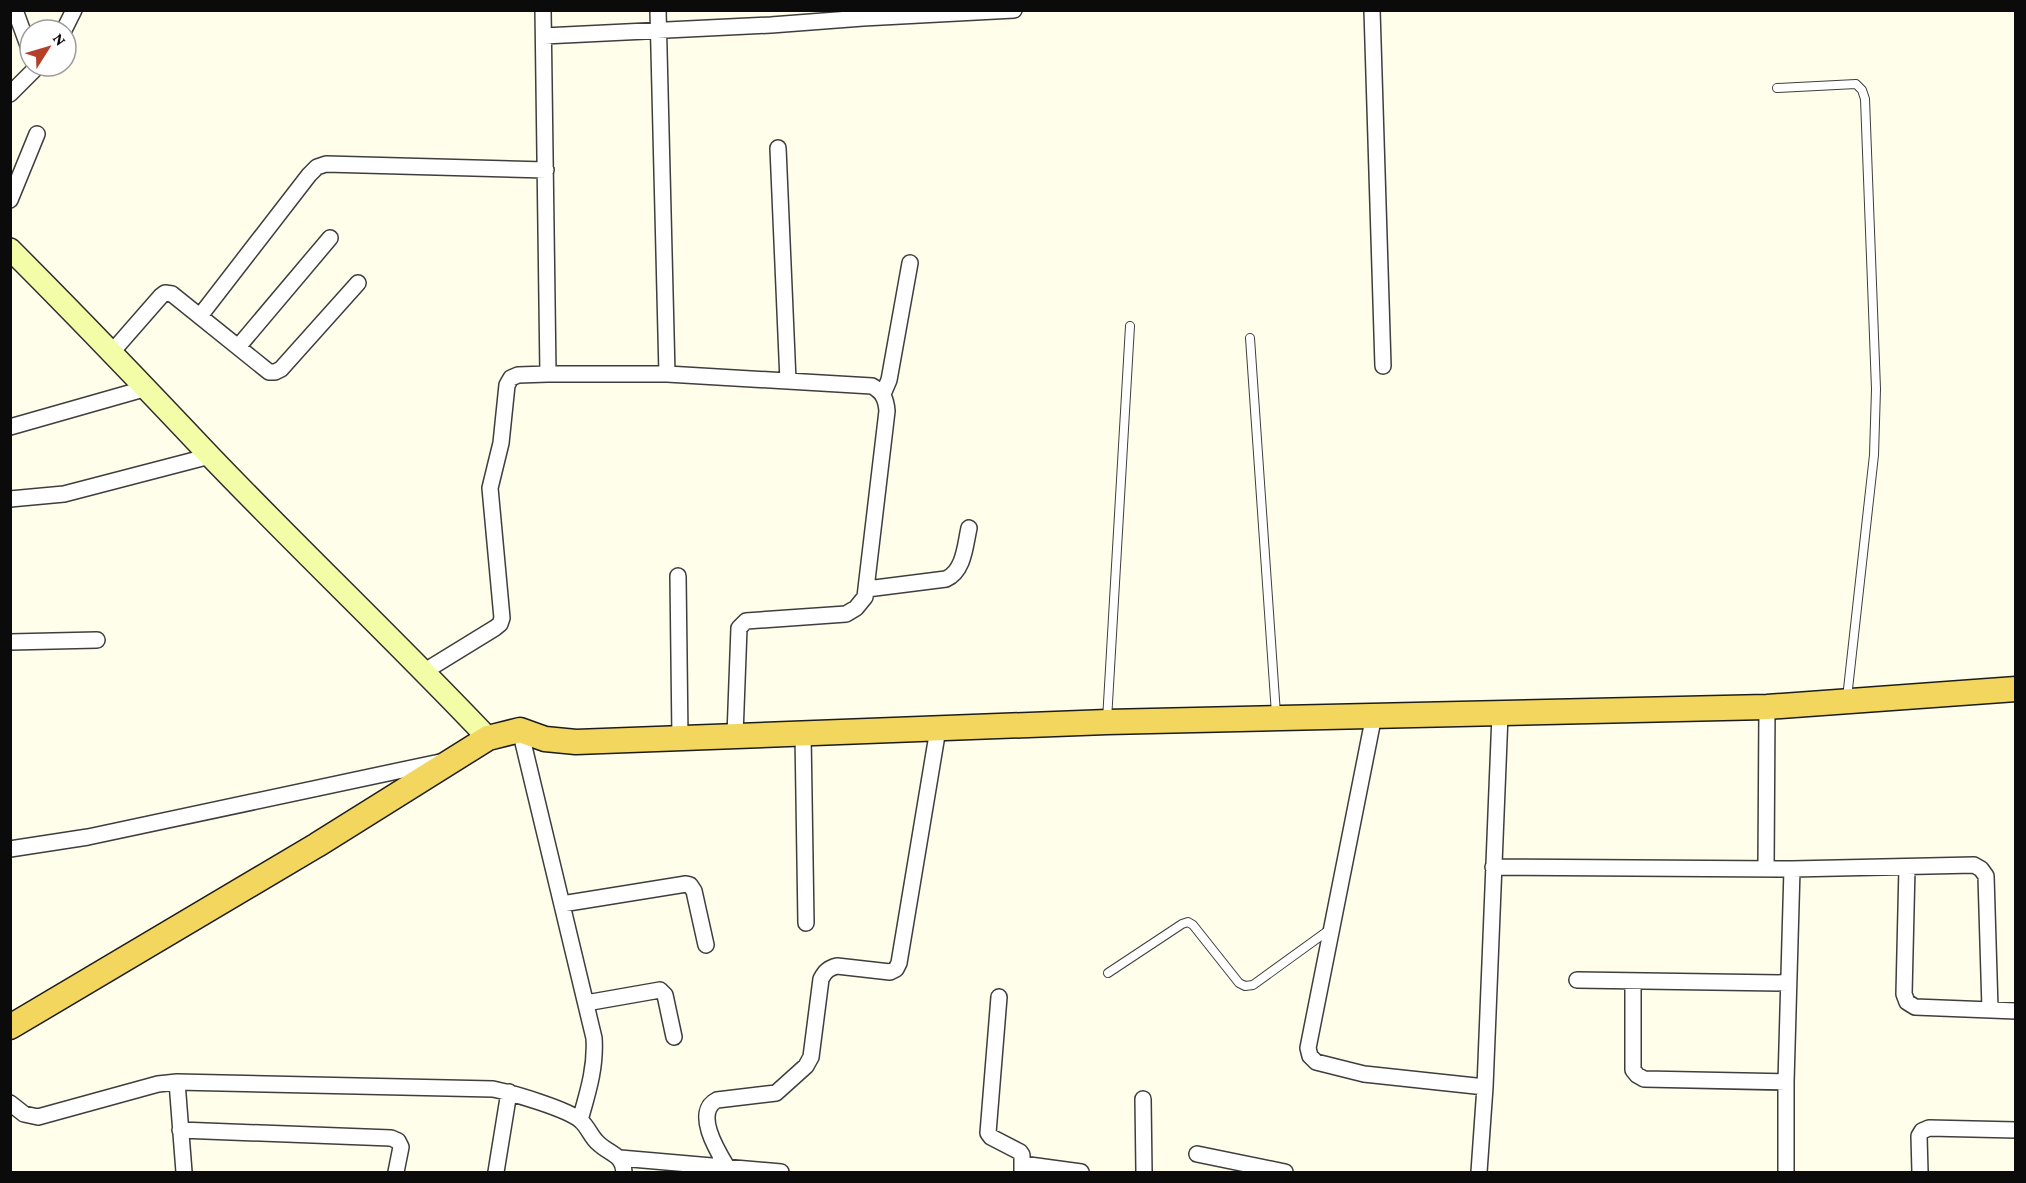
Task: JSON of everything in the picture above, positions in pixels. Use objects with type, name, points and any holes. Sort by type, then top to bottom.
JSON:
[{"type":"highway","points":[[10,1027],[317,845],[488,738],[520,730],[561,742],[1107,722],[1767,707],[2016,690]]},
{"type":"main road","points":[[10,249],[488,738]]},
{"type":"street","points":[[543,10],[548,374]]},
{"type":"street","points":[[658,10],[666,374]]},
{"type":"street","points":[[544,36],[658,31],[771,18],[1014,10]]},
{"type":"street","points":[[1372,10],[1383,366]]},
{"type":"street","points":[[10,94],[25,78]]},
{"type":"street","points":[[10,200],[36,134]]},
{"type":"street","points":[[778,148],[788,381]]},
{"type":"street","points":[[200,316],[317,167],[326,164],[546,170]]},
{"type":"street","points":[[238,347],[330,238]]},
{"type":"street","points":[[883,394],[889,380],[910,263]]},
{"type":"street","points":[[112,352],[165,293],[172,294],[269,372],[275,372],[281,369],[358,283]]},
{"type":"street","points":[[425,671],[500,624],[502,618],[490,488],[501,443],[507,385],[511,378],[518,375],[548,374],[666,374],[872,386],[883,394],[887,411],[865,597],[856,608],[846,614],[746,621],[741,624],[735,735]]},
{"type":"street","points":[[10,427],[147,388]]},
{"type":"street","points":[[10,499],[64,494],[210,456]]},
{"type":"street","points":[[867,589],[946,579],[954,575],[959,568],[969,528]]},
{"type":"street","points":[[678,576],[680,738]]},
{"type":"street","points":[[10,642],[97,640]]},
{"type":"street","points":[[1766,869],[1767,707]]},
{"type":"street","points":[[1479,1173],[1485,1087],[1500,714]]},
{"type":"street","points":[[1374,715],[1308,1048],[1310,1056],[1317,1062],[1380,1077],[1485,1087]]},
{"type":"street","points":[[727,1167],[709,1134],[708,1108],[712,1102],[776,1093],[807,1066],[811,1057],[821,979],[824,973],[837,966],[890,972],[896,969],[899,963],[938,729]]},
{"type":"street","points":[[520,730],[594,1038],[596,1055],[593,1075],[580,1120]]},
{"type":"street","points":[[803,734],[806,923]]},
{"type":"street","points":[[10,849],[88,837],[457,758]]},
{"type":"street","points":[[1493,867],[1792,869],[1974,865],[1986,876],[1990,1009]]},
{"type":"street","points":[[1906,867],[1904,994],[1907,1002],[1915,1007],[2016,1011]]},
{"type":"street","points":[[1786,1173],[1792,869]]},
{"type":"street","points":[[562,904],[690,885],[694,891],[706,945]]},
{"type":"street","points":[[1577,980],[1788,983]]},
{"type":"street","points":[[1633,981],[1633,1070],[1637,1075],[1644,1079],[1786,1082]]},
{"type":"street","points":[[586,1004],[660,990],[665,995],[674,1037]]},
{"type":"street","points":[[999,997],[988,1133],[991,1137],[1020,1152],[1022,1168],[1081,1173]]},
{"type":"street","points":[[10,1103],[24,1114],[38,1118],[158,1084],[177,1082],[472,1087],[509,1092],[580,1120],[598,1144],[622,1165],[727,1167],[781,1173]]},
{"type":"street","points":[[177,1082],[184,1173]]},
{"type":"street","points":[[496,1173],[509,1092]]},
{"type":"street","points":[[1143,1099],[1144,1173]]},
{"type":"street","points":[[1920,1173],[1919,1136],[1922,1131],[1929,1128],[2016,1130]]},
{"type":"street","points":[[180,1131],[391,1138],[398,1141],[401,1147],[396,1173]]},
{"type":"street","points":[[1197,1154],[1286,1173]]},
{"type":"lane","points":[[1777,88],[1856,84],[1862,90],[1865,99],[1876,389],[1874,455],[1847,701]]},
{"type":"lane","points":[[1107,722],[1130,326]]},
{"type":"lane","points":[[1250,338],[1276,719]]},
{"type":"lane","points":[[1108,974],[1188,922],[1193,925],[1239,983],[1245,986],[1253,985],[1332,928]]}]
